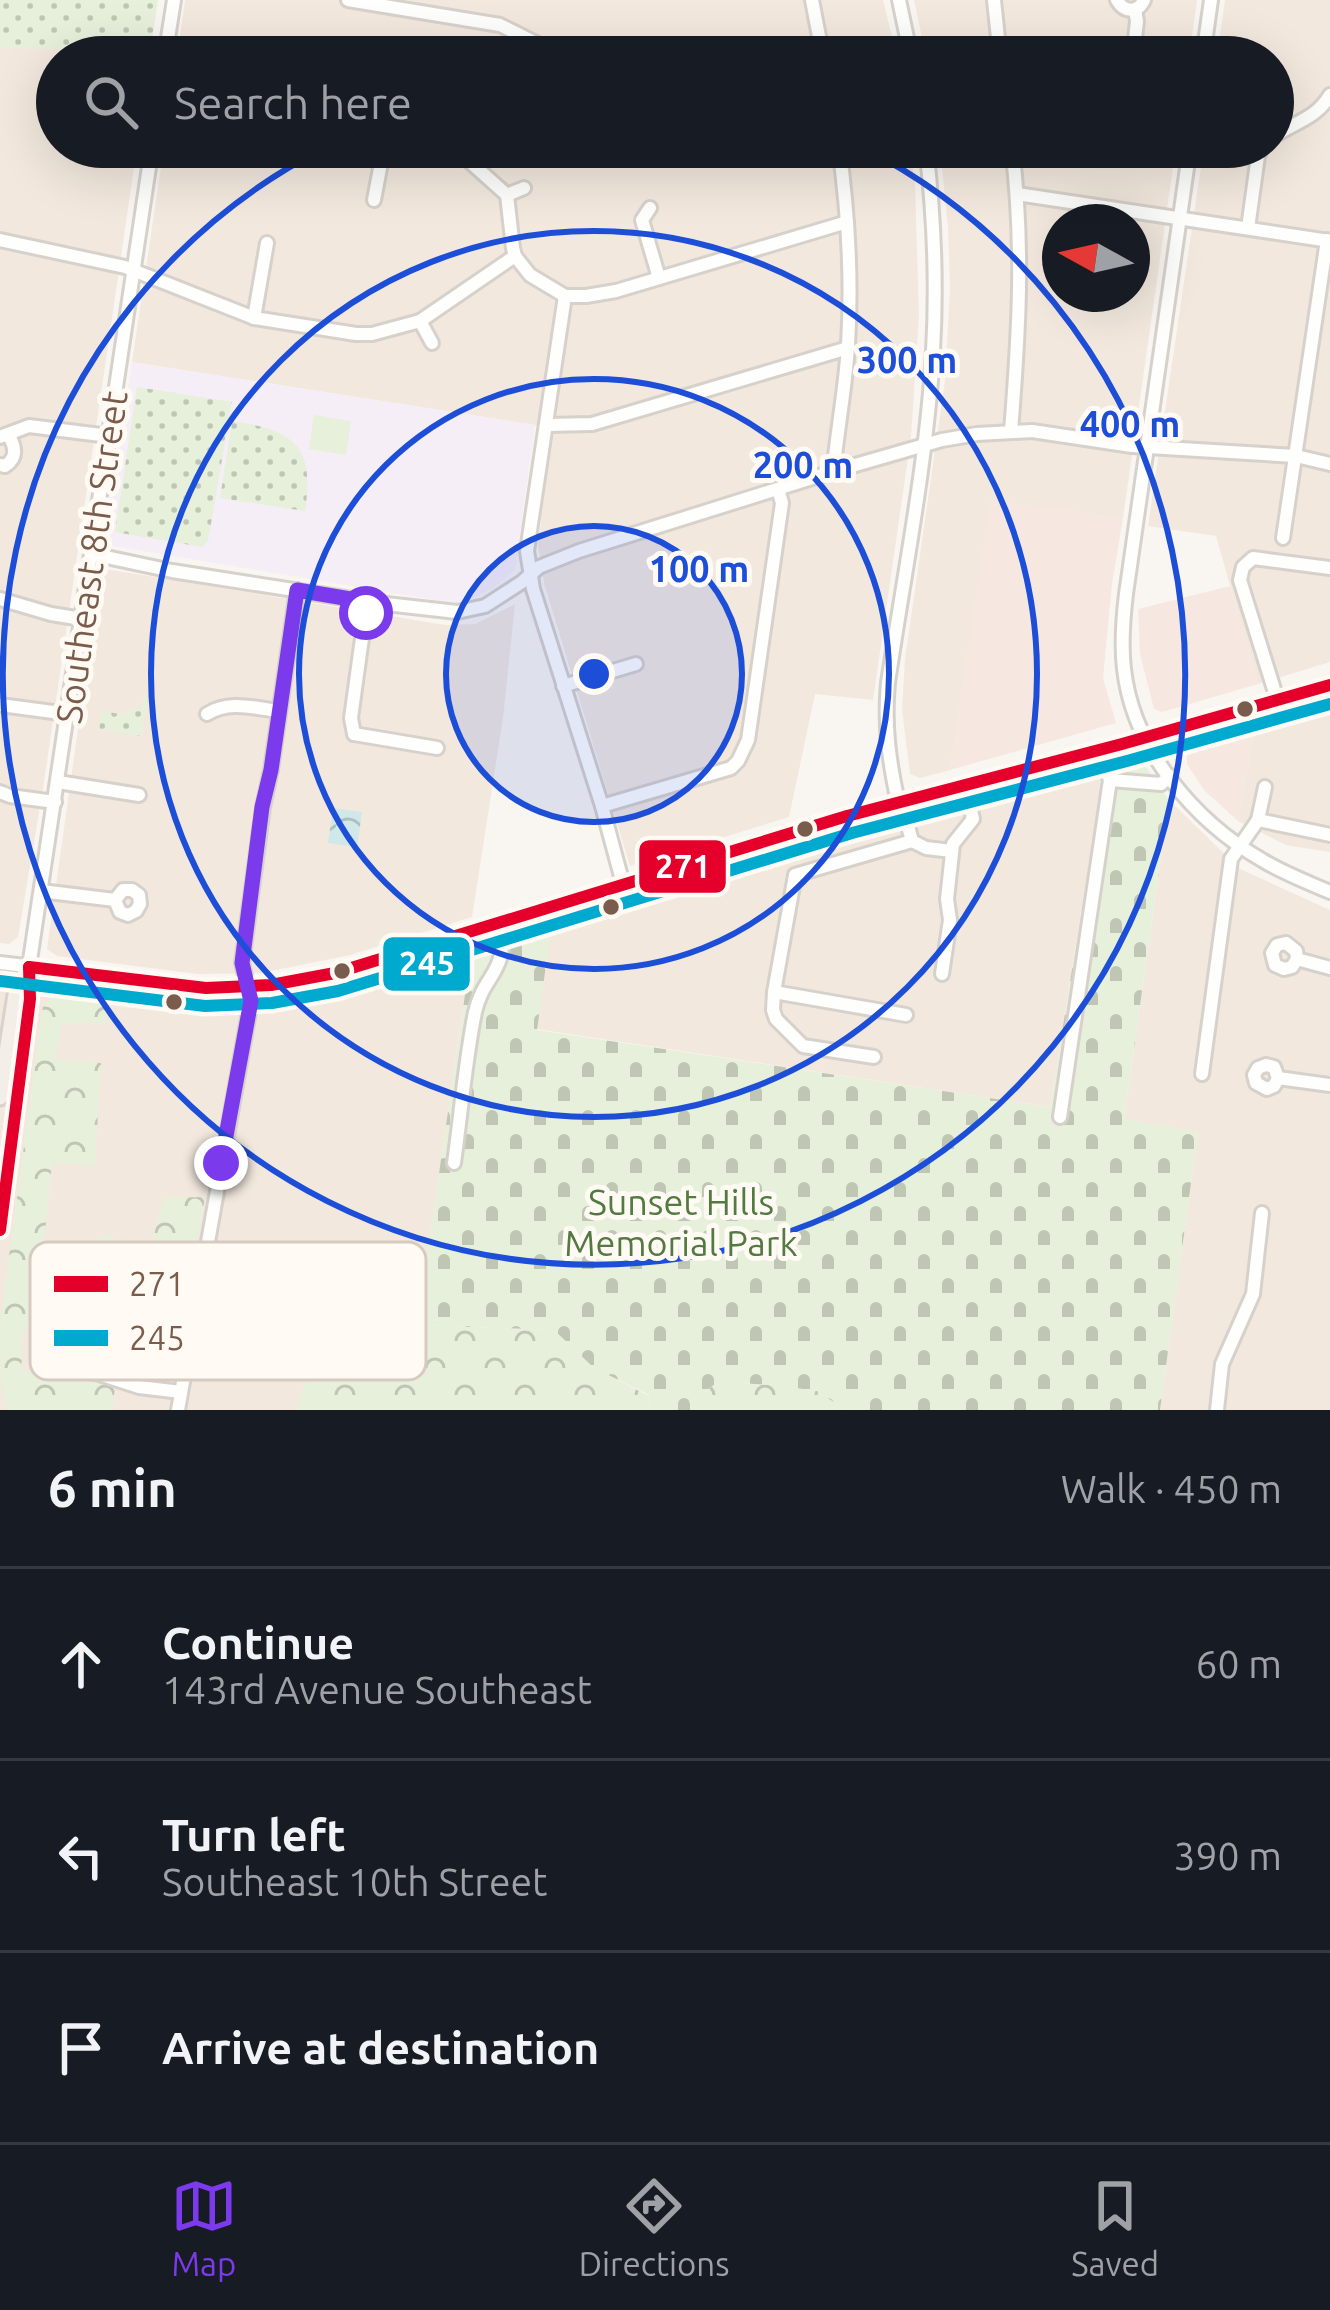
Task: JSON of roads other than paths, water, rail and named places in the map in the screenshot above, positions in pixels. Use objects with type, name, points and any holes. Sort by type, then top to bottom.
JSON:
[{"type":"main road","points":[[0,1097],[16,995],[29,967]]},
{"type":"main road","points":[[0,1230],[30,999],[29,967]]},
{"type":"street","points":[[168,36],[174,0]]},
{"type":"street","points":[[348,0],[500,25],[522,36]]},
{"type":"street","points":[[812,0],[819,36]]},
{"type":"street","points":[[898,0],[906,36]]},
{"type":"street","points":[[994,0],[997,36]]},
{"type":"street","points":[[1117,0],[1126,10],[1140,5]]},
{"type":"street","points":[[1206,36],[1211,0]]},
{"type":"street","points":[[1135,36],[1140,5]]},
{"type":"street","points":[[1294,126],[1325,112],[1330,95]]},
{"type":"street","name":"Southeast 8th Street","points":[[29,967],[149,168]]},
{"type":"street","points":[[374,200],[380,168]]},
{"type":"street","points":[[477,168],[506,195],[515,256],[530,275],[565,296],[616,291],[847,222]]},
{"type":"street","points":[[838,470],[835,457],[850,295],[841,168]]},
{"type":"street","points":[[913,842],[887,749],[886,700],[933,356],[928,168]]},
{"type":"street","points":[[1011,431],[1020,320],[1014,168]]},
{"type":"street","points":[[1187,168],[1126,594],[1123,645],[1130,699],[1146,737],[1192,808],[1266,863],[1330,892]]},
{"type":"street","points":[[1248,228],[1257,168]]},
{"type":"street","points":[[506,195],[524,188]]},
{"type":"street","points":[[1017,194],[1328,240],[1283,538]]},
{"type":"street","points":[[650,208],[642,220],[659,278]]},
{"type":"street","points":[[0,240],[134,269],[254,318],[356,334],[420,321],[515,256]]},
{"type":"street","points":[[254,318],[267,244]]},
{"type":"street","points":[[565,296],[527,551],[623,884]]},
{"type":"street","points":[[420,321],[432,343]]},
{"type":"street","points":[[547,425],[592,424],[848,349]]},
{"type":"street","points":[[0,465],[12,461],[15,453],[4,436],[20,428],[109,436]]},
{"type":"street","points":[[92,554],[368,602],[467,611],[498,599],[539,567],[579,551],[942,440],[1032,431],[1147,447],[1296,456],[1330,464]]},
{"type":"street","points":[[602,806],[731,768],[738,761],[748,740],[782,503],[778,489]]},
{"type":"street","points":[[1277,699],[1240,580],[1243,567],[1252,558],[1330,568]]},
{"type":"street","points":[[208,1242],[251,1001],[242,963],[297,590]]},
{"type":"street","points":[[0,599],[82,619]]},
{"type":"street","points":[[368,602],[351,737],[437,748]]},
{"type":"street","points":[[563,686],[636,664]]},
{"type":"street","points":[[0,963],[182,986],[271,985],[335,973],[900,801],[1330,685]]},
{"type":"street","points":[[0,705],[68,714]]},
{"type":"street","points":[[207,714],[230,705],[279,711]]},
{"type":"street","points":[[1060,1118],[1111,780],[1100,750]]},
{"type":"street","points":[[1111,780],[1161,784],[1170,776]]},
{"type":"street","points":[[58,782],[139,795]]},
{"type":"street","points":[[942,974],[953,844],[973,819],[965,784]]},
{"type":"street","points":[[1202,1074],[1231,859],[1258,820],[1265,787]]},
{"type":"street","points":[[0,792],[55,802]]},
{"type":"street","points":[[1258,820],[1330,836]]},
{"type":"street","points":[[874,1058],[803,1046],[772,1010],[795,875],[913,842],[952,851]]},
{"type":"street","points":[[41,890],[115,900]]},
{"type":"street","points":[[454,1163],[477,1006],[502,959],[500,924]]},
{"type":"street","points":[[1297,959],[1330,968]]},
{"type":"street","points":[[774,992],[906,1015]]},
{"type":"street","points":[[1278,1078],[1330,1085]]},
{"type":"street","points":[[1216,1409],[1222,1364],[1253,1294],[1262,1213]]},
{"type":"street","points":[[118,1380],[181,1391]]},
{"type":"street","points":[[178,1410],[183,1380]]},
{"type":"water","points":[[333,808],[362,812],[357,847],[328,843]]},
{"type":"park label","name":"Sunset Hills Memorial Park","points":[[681,1222]]}]
